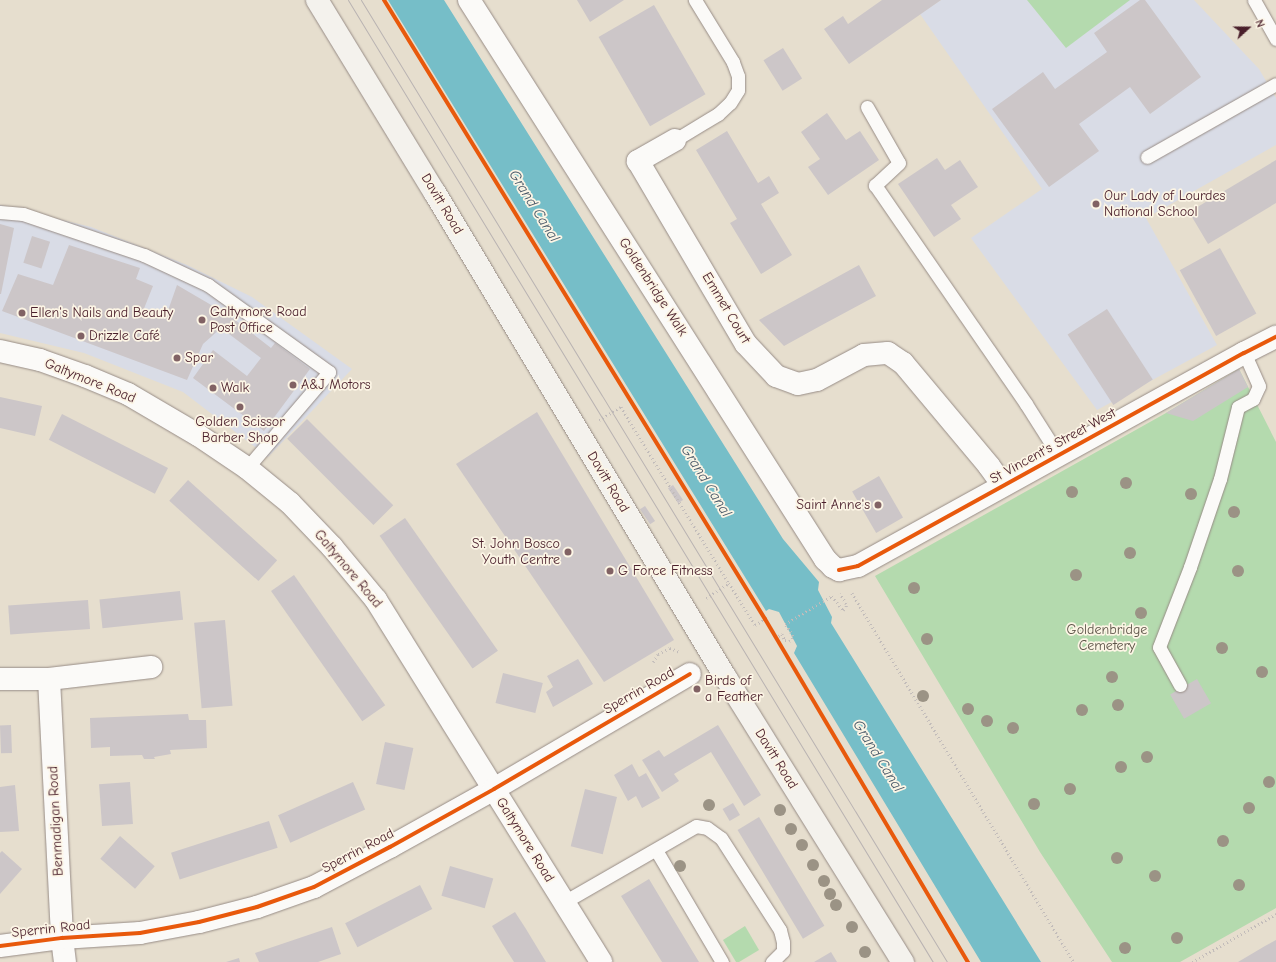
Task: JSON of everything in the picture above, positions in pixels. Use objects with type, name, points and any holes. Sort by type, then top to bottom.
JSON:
[{"type":"main road","name":"Davitt Road","points":[[317,0],[408,147],[726,678],[903,962]]},
{"type":"street","name":"Goldenbridge Walk","points":[[469,0],[825,559],[833,567],[839,570]]},
{"type":"street","name":"Emmet Court","points":[[675,140],[638,162],[746,344],[776,376],[798,384],[817,380],[864,355],[888,353],[903,363],[989,466],[1003,485]]},
{"type":"street","name":"St Vincent's Street West","points":[[839,570],[858,566],[1003,485],[1276,337]]},
{"type":"street","name":"Galtymore Road","points":[[0,351],[40,360],[85,376],[128,394],[198,435],[247,468],[290,503],[332,547],[376,600],[601,962]]},
{"type":"street","points":[[0,679],[49,679],[152,668]]},
{"type":"street","name":"Sperrin Road","points":[[0,946],[62,938],[140,933],[199,922],[257,907],[314,887],[390,847],[494,789],[690,674]]},
{"type":"street","name":"Benmadigan Road","points":[[49,679],[62,938],[65,962]]},
{"type":"lane","points":[[675,140],[718,114],[730,103],[738,90],[738,76],[732,62],[695,0]]},
{"type":"lane","points":[[1254,0],[1276,39]]},
{"type":"lane","points":[[1147,157],[1276,84]]},
{"type":"lane","points":[[867,107],[899,163],[875,185],[1026,404],[1059,456]]},
{"type":"lane","points":[[0,212],[23,214],[144,255],[208,285],[329,372],[247,468]]},
{"type":"lane","points":[[1180,685],[1160,647],[1190,567],[1220,479],[1238,407],[1253,399],[1259,386],[1244,353]]},
{"type":"lane","points":[[564,902],[696,826],[707,828],[721,838],[780,930],[783,942],[783,951],[772,962]]},
{"type":"lane","points":[[656,850],[722,962]]},
{"type":"path","points":[[593,423],[620,407],[755,625],[765,619]]},
{"type":"path","points":[[839,570],[1074,962]]},
{"type":"path","points":[[702,600],[729,583]]},
{"type":"path","points":[[775,638],[782,634],[785,640],[789,641],[793,636],[785,624],[832,596],[843,610],[846,607],[844,599]]},
{"type":"path","points":[[761,613],[768,626]]},
{"type":"path","points":[[771,632],[779,645]]},
{"type":"path","points":[[1192,962],[1276,914]]},
{"type":"shaded area","name":"Our Lady of Lourdes National School","points":[[941,0],[1194,0],[1259,69],[1276,98],[1276,145],[1146,218],[1217,345],[1097,410],[971,238],[1042,189],[920,14]]},
{"type":"shaded area","points":[[0,205],[91,227],[187,265],[252,297],[352,369],[268,457],[183,392],[84,353],[0,333]]},
{"type":"green space","points":[[1027,0],[1130,0],[1066,48]]},
{"type":"green space","name":"Goldenbridge Cemetery","points":[[1239,369],[1276,442],[1276,908],[1180,962],[1112,962],[1040,852],[875,576],[1166,413]]},
{"type":"green space","points":[[745,926],[759,950],[739,962],[736,962],[723,940]]},
{"type":"water","name":"Grand Canal","points":[[388,0],[444,0],[783,539],[819,582],[818,590],[832,617],[831,623],[1041,962],[981,962],[794,653],[797,646],[779,612],[769,609],[766,611]]},
{"type":"building","points":[[577,0],[624,0],[590,22]]},
{"type":"building","points":[[882,0],[941,0],[849,64],[824,29],[843,16],[848,24]]},
{"type":"building","points":[[1140,0],[1145,0],[1201,77],[1150,114],[1130,87],[1079,124],[1099,151],[1049,187],[992,109],[1043,72],[1055,89],[1107,52],[1094,33]]},
{"type":"building","points":[[654,5],[706,94],[650,126],[599,37]]},
{"type":"building","points":[[783,48],[802,79],[783,91],[763,60]]},
{"type":"building","points":[[827,113],[846,140],[860,131],[879,160],[828,195],[808,167],[820,159],[801,132]]},
{"type":"building","points":[[727,131],[758,183],[769,176],[779,193],[761,204],[792,255],[761,274],[730,223],[737,219],[696,150]]},
{"type":"building","points":[[937,158],[945,170],[960,160],[978,187],[951,205],[961,219],[934,237],[898,184]]},
{"type":"building","points":[[1276,160],[1276,203],[1208,244],[1189,212]]},
{"type":"building","points":[[0,224],[14,228],[1,294],[0,294]]},
{"type":"building","points":[[32,236],[50,242],[41,269],[23,263]]},
{"type":"building","points":[[69,245],[140,268],[136,279],[153,286],[143,311],[165,319],[177,285],[230,316],[271,348],[275,343],[310,369],[264,431],[193,378],[213,350],[247,376],[261,358],[221,328],[203,344],[187,380],[2,311],[18,274],[53,285]]},
{"type":"building","points":[[1220,248],[1256,314],[1216,336],[1180,270]]},
{"type":"building","points":[[859,265],[876,296],[784,346],[759,320]]},
{"type":"building","points":[[1107,309],[1153,379],[1113,405],[1068,335]]},
{"type":"building","points":[[1239,369],[1248,387],[1193,421],[1166,413]]},
{"type":"building","points":[[0,397],[42,406],[35,436],[0,428]]},
{"type":"building","name":"St. John Bosco Youth Centre","points":[[537,412],[674,640],[604,682],[456,464]]},
{"type":"building","points":[[62,414],[168,468],[155,494],[49,440]]},
{"type":"building","points":[[307,419],[393,505],[373,525],[287,439]]},
{"type":"building","name":"Saint Anne's","points":[[879,476],[903,518],[876,533],[852,492]]},
{"type":"building","points":[[188,480],[277,560],[258,581],[169,501]]},
{"type":"building","points":[[673,485],[683,500],[678,503],[668,488]]},
{"type":"building","points":[[645,506],[655,521],[650,524],[640,509]]},
{"type":"building","points":[[405,518],[498,651],[473,668],[380,536]]},
{"type":"building","points":[[294,575],[385,705],[362,721],[271,591]]},
{"type":"building","points":[[180,591],[183,620],[102,628],[99,599]]},
{"type":"building","points":[[88,600],[90,629],[10,635],[8,606]]},
{"type":"building","points":[[225,620],[232,706],[202,708],[194,623]]},
{"type":"building","points":[[578,659],[593,684],[553,707],[546,692],[553,687],[547,676]]},
{"type":"building","points":[[503,673],[543,683],[535,713],[496,703]]},
{"type":"building","points":[[1197,679],[1211,703],[1184,719],[1170,694]]},
{"type":"building","points":[[188,714],[189,720],[206,720],[207,748],[170,750],[171,754],[154,757],[155,759],[144,759],[142,755],[110,756],[110,747],[91,748],[90,718]]},
{"type":"building","points":[[0,725],[11,725],[12,753],[1,753]]},
{"type":"building","points":[[718,725],[761,795],[744,806],[711,752],[674,774],[679,781],[662,792],[642,760],[659,750],[664,757]]},
{"type":"building","points":[[385,742],[413,748],[404,790],[376,784]]},
{"type":"building","points":[[632,764],[639,777],[646,773],[660,798],[642,808],[636,796],[628,801],[614,775]]},
{"type":"building","points":[[130,782],[133,824],[102,826],[99,784]]},
{"type":"building","points":[[353,782],[365,809],[290,843],[278,815]]},
{"type":"building","points":[[15,785],[19,831],[0,832],[0,787]]},
{"type":"building","points":[[585,789],[617,797],[603,854],[571,846]]},
{"type":"building","points":[[733,803],[740,815],[730,821],[723,809]]},
{"type":"building","points":[[759,817],[824,926],[803,939],[738,830]]},
{"type":"building","points":[[269,821],[278,848],[180,879],[171,853]]},
{"type":"building","points":[[120,836],[155,866],[135,889],[100,859]]},
{"type":"building","points":[[2,851],[22,869],[0,894],[0,853]]},
{"type":"building","points":[[450,866],[493,878],[485,908],[441,896]]},
{"type":"building","points":[[649,879],[699,962],[662,962],[621,896]]},
{"type":"building","points":[[420,885],[432,909],[357,947],[345,923]]},
{"type":"building","points":[[515,912],[546,962],[514,962],[502,943],[492,926]]},
{"type":"building","points":[[332,927],[341,954],[318,962],[259,962],[255,953]]},
{"type":"building","points":[[1276,940],[1276,962],[1238,962],[1265,946]]},
{"type":"building","points":[[831,952],[837,962],[814,962]]},
{"type":"building","points":[[239,958],[240,962],[226,962]]},
{"type":"tram line","points":[[348,0],[933,962]]},
{"type":"tram line","points":[[361,0],[947,962]]},
{"type":"cycle path","points":[[384,0],[765,619],[968,962]]},
{"type":"cycle path","points":[[839,570],[858,566],[1244,353],[1276,337]]},
{"type":"cycle path","points":[[0,946],[62,938],[140,933],[199,922],[257,907],[314,887],[390,847],[494,789],[690,674]]},
{"type":"place","name":"Our Lady of Lourdes National School","points":[[1096,204]]},
{"type":"place","name":"Ellen's Nails and Beauty","points":[[22,313]]},
{"type":"place","name":"Galtymore Road Post Office","points":[[202,320]]},
{"type":"place","name":"Drizzle Café","points":[[81,336]]},
{"type":"place","name":"Spar","points":[[177,358]]},
{"type":"place","name":"A&J Motors","points":[[293,385]]},
{"type":"place","name":"Walk","points":[[213,388]]},
{"type":"place","name":"Golden Scissor Barber Shop","points":[[240,407]]},
{"type":"place","name":"Saint Anne's","points":[[878,505]]},
{"type":"place","name":"St. John Bosco Youth Centre","points":[[568,552]]},
{"type":"place","name":"G Force Fitness","points":[[610,571]]},
{"type":"place","name":"Birds of a Feather","points":[[697,689]]}]
